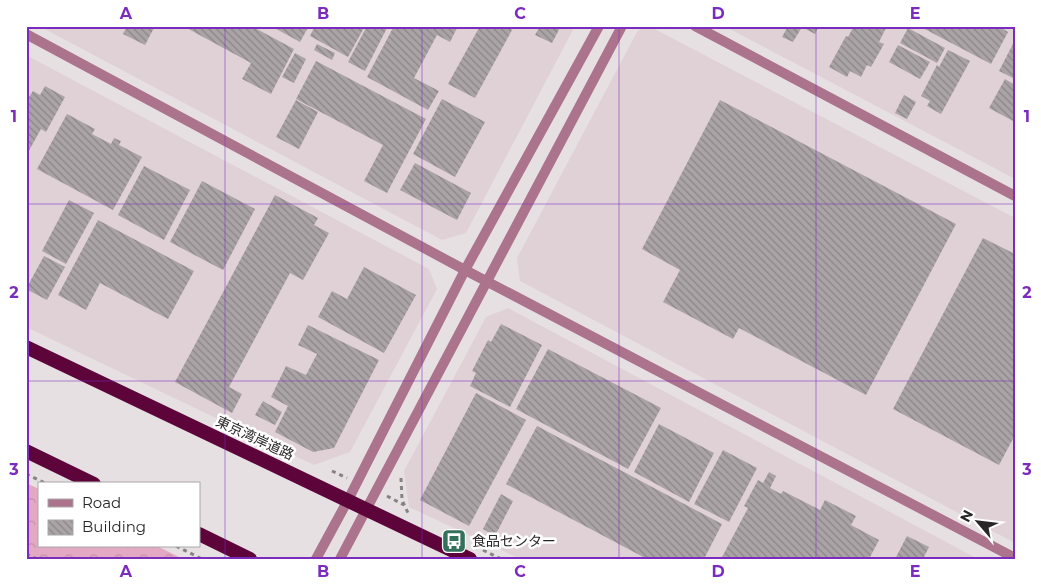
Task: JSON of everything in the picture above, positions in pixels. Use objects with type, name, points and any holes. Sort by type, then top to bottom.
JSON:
[{"type":"highway","name":"東京湾岸道路","points":[[26,348],[365,508],[473,553]]},
{"type":"highway","points":[[26,451],[90,482]]},
{"type":"highway","points":[[200,534],[250,559]]},
{"type":"street","points":[[316,559],[465,270],[599,26]]},
{"type":"street","points":[[340,559],[365,508],[622,26]]},
{"type":"street","points":[[695,26],[1015,196]]},
{"type":"street","points":[[26,34],[465,270],[1015,558]]},
{"type":"path","points":[[26,474],[43,482]]},
{"type":"path","points":[[401,478],[402,500],[409,516]]},
{"type":"path","points":[[180,548],[202,559]]},
{"type":"path","points":[[473,553],[500,559]]},
{"type":"path","points":[[26,554],[37,559]]},
{"type":"shaded area","points":[[39,26],[575,26],[466,233],[442,240]]},
{"type":"shaded area","points":[[644,26],[649,26],[1015,218],[1015,543],[520,281],[517,258],[637,32]]},
{"type":"shaded area","points":[[724,26],[1015,26],[1015,179]]},
{"type":"shaded area","points":[[26,55],[429,269],[437,289],[350,452],[314,465],[26,327]]},
{"type":"shaded area","points":[[508,308],[978,559],[520,559],[409,507],[404,471],[486,317]]},
{"type":"green space","points":[[26,483],[38,489],[38,548],[161,548],[183,559],[26,559]]},
{"type":"building","points":[[127,26],[155,26],[145,45],[123,34]]},
{"type":"building","points":[[183,26],[251,26],[294,49],[271,94],[242,79],[251,63]]},
{"type":"building","points":[[271,26],[309,26],[300,42]]},
{"type":"building","points":[[315,26],[365,26],[348,57],[310,36]]},
{"type":"building","points":[[367,26],[388,26],[365,71],[348,62]]},
{"type":"building","points":[[394,26],[458,26],[450,42],[437,35],[414,78],[439,91],[428,110],[367,77]]},
{"type":"building","points":[[480,26],[506,26],[512,30],[475,98],[448,84]]},
{"type":"building","points":[[540,26],[561,26],[552,43],[535,35]]},
{"type":"building","points":[[788,26],[819,26],[815,34],[802,27],[793,42],[782,37]]},
{"type":"building","points":[[854,26],[887,26],[879,42],[884,44],[871,67],[867,65],[861,77],[850,71],[847,77],[829,67],[846,36],[848,37]]},
{"type":"building","points":[[919,26],[998,26],[1008,32],[991,64]]},
{"type":"building","points":[[908,28],[945,48],[937,63],[900,43]]},
{"type":"building","points":[[1015,40],[1015,79],[999,71]]},
{"type":"building","points":[[317,44],[335,53],[332,60],[314,50]]},
{"type":"building","points":[[898,45],[930,62],[920,79],[889,62]]},
{"type":"building","points":[[948,50],[970,61],[941,114],[927,106],[930,101],[921,96],[937,65],[939,67]]},
{"type":"building","points":[[295,53],[306,59],[294,83],[282,77]]},
{"type":"building","points":[[316,61],[426,119],[387,193],[364,181],[383,145],[296,99]]},
{"type":"building","points":[[1005,79],[1015,85],[1015,122],[989,108]]},
{"type":"building","points":[[45,86],[65,97],[46,132],[41,129],[26,156],[26,96],[29,97],[33,91],[40,95]]},
{"type":"building","points":[[904,95],[916,102],[907,119],[895,113]]},
{"type":"building","points":[[442,99],[485,122],[455,177],[413,154]]},
{"type":"building","points":[[296,100],[318,112],[299,149],[276,137]]},
{"type":"building","points":[[720,100],[956,224],[866,395],[739,328],[733,339],[663,302],[680,270],[642,249]]},
{"type":"building","points":[[67,114],[95,129],[92,134],[111,144],[114,138],[121,141],[119,145],[142,157],[113,210],[37,169]]},
{"type":"building","points":[[415,163],[471,193],[457,220],[400,190]]},
{"type":"building","points":[[144,166],[190,190],[164,240],[118,215]]},
{"type":"building","points":[[202,181],[255,209],[223,270],[170,242]]},
{"type":"building","points":[[275,195],[318,218],[314,225],[329,233],[303,280],[290,273],[229,387],[242,394],[232,413],[175,382]]},
{"type":"building","points":[[69,200],[94,213],[66,264],[42,251]]},
{"type":"building","points":[[98,220],[194,271],[168,319],[100,283],[86,310],[58,295]]},
{"type":"building","points":[[983,238],[1015,254],[1015,435],[999,465],[893,409]]},
{"type":"building","points":[[44,256],[65,267],[47,300],[26,289]]},
{"type":"building","points":[[364,267],[416,295],[384,353],[318,317],[332,291],[347,299]]},
{"type":"building","points":[[501,324],[542,345],[510,407],[470,386],[476,373],[472,371],[488,340],[491,342]]},
{"type":"building","points":[[308,325],[379,360],[334,448],[313,452],[275,432],[288,406],[271,397],[286,366],[306,375],[317,354],[298,345]]},
{"type":"building","points":[[548,349],[661,408],[628,469],[516,409]]},
{"type":"building","points":[[476,393],[526,420],[469,526],[420,500]]},
{"type":"building","points":[[263,401],[282,412],[275,425],[255,415]]},
{"type":"building","points":[[659,424],[714,453],[689,502],[634,472]]},
{"type":"building","points":[[537,426],[722,524],[704,559],[647,559],[506,484]]},
{"type":"building","points":[[723,450],[757,468],[729,522],[694,504]]},
{"type":"building","points":[[769,472],[776,476],[770,488],[781,494],[783,491],[820,510],[825,500],[856,516],[851,525],[879,540],[869,559],[721,559],[748,508],[744,506],[758,480],[763,483]]},
{"type":"building","points":[[501,494],[513,501],[495,536],[483,529]]},
{"type":"building","points":[[907,536],[929,547],[923,559],[895,559]]},
{"type":"place","name":"食品センター","points":[[454,541]]}]
